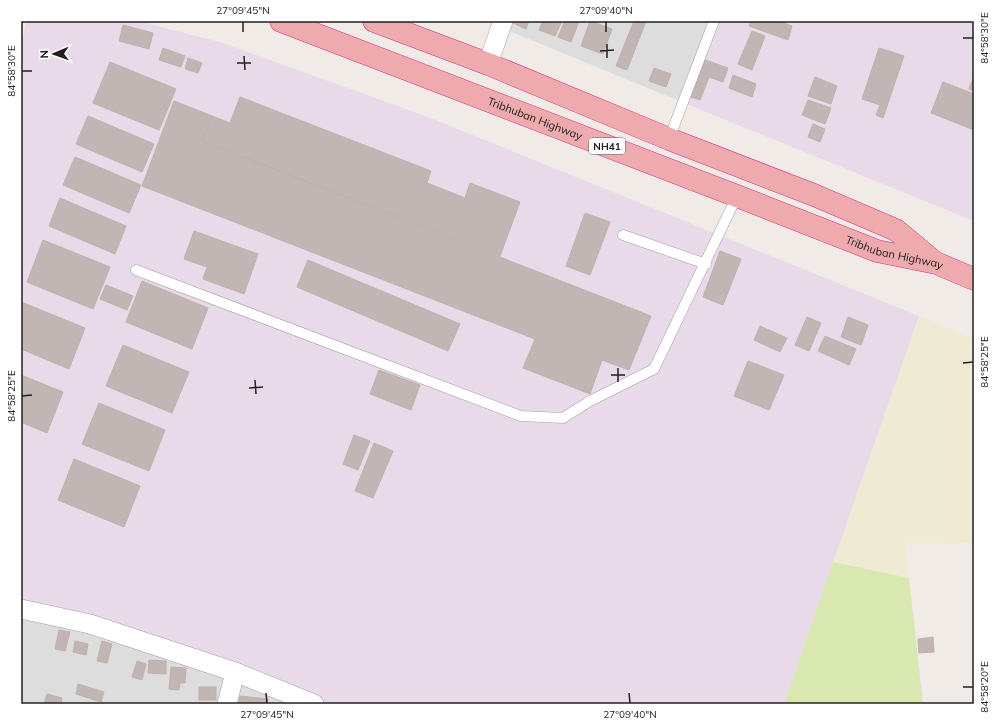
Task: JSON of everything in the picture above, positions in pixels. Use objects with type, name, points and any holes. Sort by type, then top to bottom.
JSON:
[{"type":"highway","name":"Tribhuban Highway","points":[[281,21],[877,251],[936,263]]},
{"type":"highway","name":"Tribhuban Highway","points":[[374,21],[488,64],[670,139],[814,195],[896,230],[936,263]]},
{"type":"highway","name":"NH41","points":[[936,263],[974,279]]},
{"type":"street","points":[[488,64],[503,21]]},
{"type":"street","points":[[21,608],[90,624],[236,672],[314,704]]},
{"type":"street","points":[[227,704],[236,672]]},
{"type":"lane","points":[[670,139],[714,21]]},
{"type":"lane","points":[[136,270],[521,416],[564,418],[590,401],[654,369],[706,264],[737,196]]},
{"type":"lane","points":[[624,235],[706,264]]},
{"type":"shaded area","points":[[26,21],[138,21],[220,42],[428,117],[919,316],[784,704],[314,704],[21,605],[21,49]]},
{"type":"shaded area","points":[[485,21],[714,21],[684,103]]},
{"type":"shaded area","points":[[714,21],[974,21],[974,221],[684,103]]},
{"type":"shaded area","points":[[919,316],[974,339],[974,543],[905,542],[909,578],[833,562]]},
{"type":"shaded area","points":[[21,605],[314,704],[21,704]]},
{"type":"green space","points":[[833,562],[909,578],[923,704],[784,704]]},
{"type":"building","points":[[509,21],[529,21],[526,29]]},
{"type":"building","points":[[543,21],[561,23],[555,36],[539,30]]},
{"type":"building","points":[[565,21],[579,21],[571,42],[558,37]]},
{"type":"building","points":[[590,21],[612,29],[603,54],[581,46]]},
{"type":"building","points":[[634,21],[646,21],[627,70],[616,66]]},
{"type":"building","points":[[751,21],[778,21],[792,26],[788,40],[749,26]]},
{"type":"building","points":[[123,25],[153,33],[149,49],[119,41]]},
{"type":"building","points":[[752,31],[765,36],[752,70],[738,64]]},
{"type":"building","points":[[163,48],[185,56],[181,67],[159,60]]},
{"type":"building","points":[[879,48],[904,56],[883,118],[876,115],[880,105],[862,99]]},
{"type":"building","points":[[188,58],[202,63],[198,73],[185,69]]},
{"type":"building","points":[[705,60],[728,68],[723,82],[709,77],[700,100],[691,97]]},
{"type":"building","points":[[110,62],[176,89],[159,130],[93,103]]},
{"type":"building","points":[[654,68],[671,74],[666,87],[649,81]]},
{"type":"building","points":[[733,75],[756,84],[752,97],[729,88]]},
{"type":"building","points":[[974,76],[974,91],[969,89]]},
{"type":"building","points":[[815,77],[837,86],[831,104],[808,96]]},
{"type":"building","points":[[943,82],[974,94],[974,130],[931,113]]},
{"type":"building","points":[[240,97],[431,171],[427,183],[465,198],[470,183],[520,202],[500,256],[202,141],[212,116],[230,123]]},
{"type":"building","points":[[808,100],[831,108],[825,124],[802,115]]},
{"type":"building","points":[[174,101],[212,116],[202,141],[651,316],[629,370],[602,360],[590,394],[523,368],[535,339],[142,186]]},
{"type":"building","points":[[88,116],[154,144],[142,172],[76,144]]},
{"type":"building","points":[[813,124],[825,129],[820,142],[808,137]]},
{"type":"building","points":[[75,157],[141,185],[129,213],[63,185]]},
{"type":"building","points":[[60,198],[126,226],[115,254],[49,226]]},
{"type":"building","points":[[585,213],[610,222],[590,275],[566,266]]},
{"type":"building","points":[[194,231],[258,254],[244,294],[203,279],[207,267],[184,259]]},
{"type":"building","points":[[43,240],[110,267],[93,309],[27,282]]},
{"type":"building","points":[[720,251],[741,259],[723,305],[703,297]]},
{"type":"building","points":[[308,260],[460,324],[448,351],[297,287]]},
{"type":"building","points":[[142,281],[208,308],[192,349],[126,322]]},
{"type":"building","points":[[106,285],[133,296],[127,310],[100,299]]},
{"type":"building","points":[[21,302],[85,328],[69,369],[21,349]]},
{"type":"building","points":[[807,317],[821,323],[809,351],[795,345]]},
{"type":"building","points":[[848,317],[868,325],[861,345],[841,337]]},
{"type":"building","points":[[760,326],[787,338],[780,352],[754,340]]},
{"type":"building","points":[[825,336],[856,349],[849,365],[818,351]]},
{"type":"building","points":[[123,345],[189,372],[172,413],[106,386]]},
{"type":"building","points":[[748,361],[784,375],[769,410],[734,396]]},
{"type":"building","points":[[379,370],[420,385],[411,410],[370,394]]},
{"type":"building","points":[[21,375],[63,392],[47,433],[21,422]]},
{"type":"building","points":[[99,403],[165,430],[149,471],[82,444]]},
{"type":"building","points":[[354,435],[370,441],[358,470],[343,464]]},
{"type":"building","points":[[374,443],[393,451],[373,498],[355,491]]},
{"type":"building","points":[[74,459],[140,486],[124,527],[58,500]]},
{"type":"building","points":[[59,630],[70,632],[65,651],[55,649]]},
{"type":"building","points":[[933,637],[934,652],[919,653],[918,639]]},
{"type":"building","points":[[75,641],[88,644],[86,655],[73,652]]},
{"type":"building","points":[[102,641],[112,644],[107,663],[97,661]]},
{"type":"building","points":[[149,660],[166,661],[166,674],[148,673]]},
{"type":"building","points":[[137,661],[146,664],[142,680],[132,677]]},
{"type":"building","points":[[171,667],[186,668],[185,683],[180,683],[179,690],[169,689]]},
{"type":"building","points":[[78,684],[104,692],[101,702],[76,694]]},
{"type":"building","points":[[199,687],[216,687],[216,700],[199,700]]},
{"type":"building","points":[[47,694],[62,698],[61,704],[44,704]]},
{"type":"building","points":[[240,696],[268,699],[267,704],[239,704]]}]
